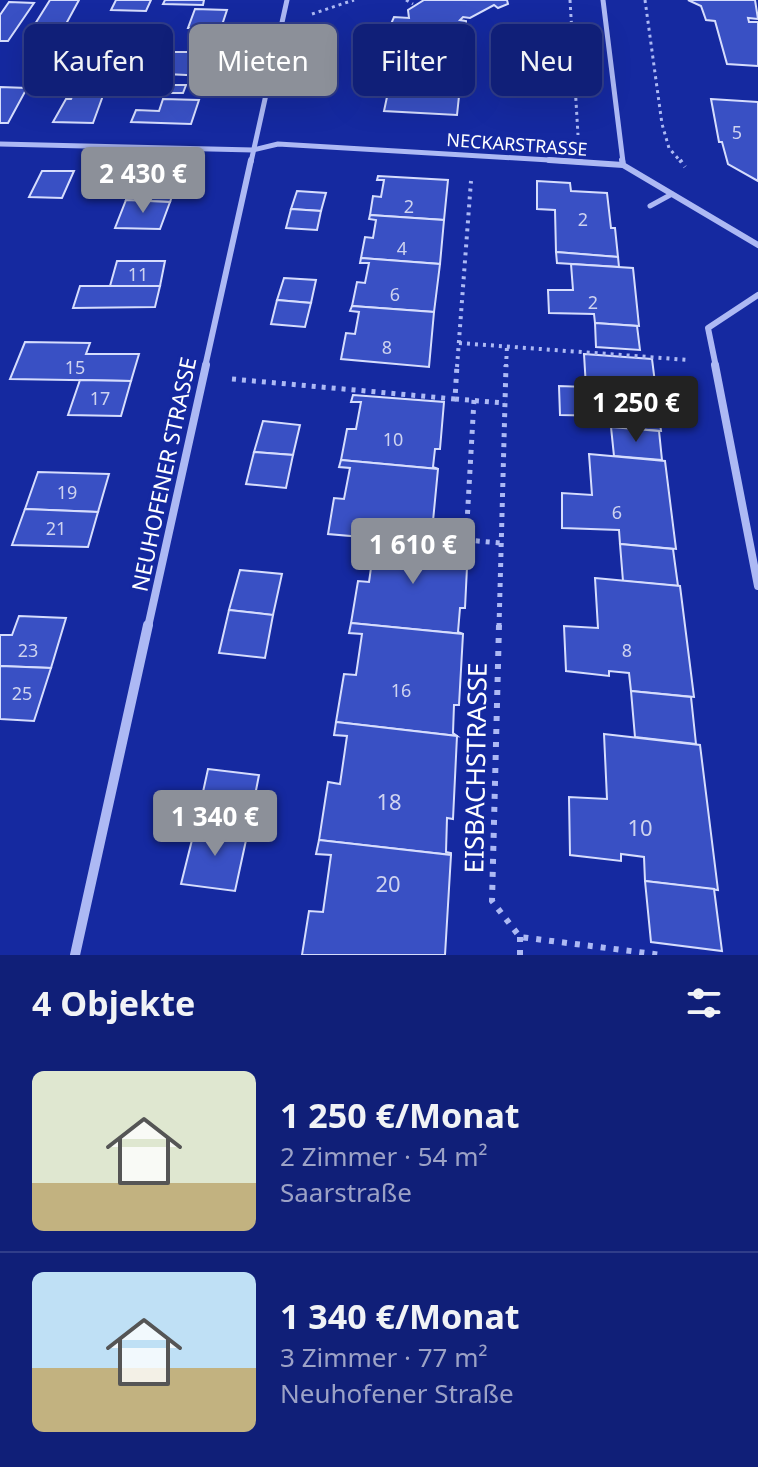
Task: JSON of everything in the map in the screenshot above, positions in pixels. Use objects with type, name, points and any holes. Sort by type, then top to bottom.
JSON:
[{"type":"street","name":"NEUHOFENER STRASSE","points":[[75,955],[287,0]]},
{"type":"street","points":[[603,0],[623,165]]},
{"type":"street","name":"NECKARSTRASSE","points":[[0,144],[253,150],[278,144],[623,165],[758,245]]},
{"type":"street","points":[[758,295],[708,328],[758,586]]},
{"type":"lane","points":[[650,206],[672,194]]},
{"type":"path","points":[[283,16],[306,16],[354,0]]},
{"type":"path","points":[[406,0],[413,4]]},
{"type":"path","points":[[570,0],[579,162]]},
{"type":"path","points":[[645,0],[662,124],[669,148],[693,173]]},
{"type":"path","points":[[455,399],[473,155]]},
{"type":"path","points":[[459,343],[715,362]]},
{"type":"path","name":"EISBACHSTRASSE","points":[[507,346],[492,901],[520,937]]},
{"type":"path","points":[[203,377],[505,403]]},
{"type":"path","points":[[474,400],[466,540],[501,543]]},
{"type":"path","points":[[520,955],[520,937],[662,955]]},
{"type":"building","points":[[50,0],[79,0],[66,24],[35,24]]},
{"type":"building","points":[[116,0],[151,0],[146,11],[111,10]]},
{"type":"building","points":[[165,0],[204,0],[203,5],[163,4]]},
{"type":"building","points":[[424,0],[507,0],[508,4],[498,8],[494,5],[470,18],[463,17],[460,20],[466,21],[466,24],[391,24],[394,17],[409,18],[408,10]]},
{"type":"building","points":[[688,0],[755,0],[758,19],[748,18],[749,22],[758,22],[758,66],[727,64],[715,21],[706,20],[701,6]]},
{"type":"building","points":[[9,2],[34,3],[8,41],[0,41],[0,15]]},
{"type":"building","points":[[195,9],[227,10],[222,24],[189,24]]},
{"type":"building","points":[[174,52],[189,52],[189,75],[173,74]]},
{"type":"building","points":[[173,85],[186,85],[183,93],[173,93]]},
{"type":"building","points":[[0,87],[24,88],[8,123],[0,123]]},
{"type":"building","points":[[72,96],[103,96],[93,123],[53,122],[66,99]]},
{"type":"building","points":[[387,96],[459,96],[457,115],[384,111]]},
{"type":"building","points":[[163,99],[199,100],[191,124],[131,122],[136,110],[159,111]]},
{"type":"building","points":[[711,99],[758,102],[758,181],[728,164],[722,142],[719,142]]},
{"type":"building","points":[[42,171],[74,171],[62,198],[29,197]]},
{"type":"building","points":[[138,173],[180,174],[170,202],[126,200]]},
{"type":"building","points":[[378,176],[448,180],[444,220],[370,215],[373,196],[381,197],[384,180],[377,180]]},
{"type":"building","points":[[537,181],[570,183],[571,191],[607,193],[618,257],[556,252],[555,210],[537,209]]},
{"type":"building","points":[[297,191],[326,193],[321,211],[291,209]]},
{"type":"building","points":[[126,200],[170,202],[160,229],[115,228]]},
{"type":"building","points":[[291,209],[321,211],[317,230],[286,228]]},
{"type":"building","points":[[370,215],[444,220],[440,264],[361,258],[365,237],[373,238],[376,220],[369,219]]},
{"type":"building","points":[[556,252],[618,257],[619,267],[557,263]]},
{"type":"building","points":[[361,258],[440,264],[434,312],[352,306],[357,282],[365,283],[369,263],[360,263]]},
{"type":"building","points":[[117,261],[165,261],[160,286],[110,286]]},
{"type":"building","points":[[571,264],[633,268],[639,326],[595,323],[594,314],[549,313],[548,290],[573,290]]},
{"type":"building","points":[[284,278],[316,280],[311,303],[277,300]]},
{"type":"building","points":[[80,286],[160,286],[155,307],[73,308]]},
{"type":"building","points":[[277,300],[311,303],[305,327],[271,324]]},
{"type":"building","points":[[352,306],[434,312],[429,367],[341,359],[346,333],[355,334],[359,312],[350,311]]},
{"type":"building","points":[[595,323],[637,326],[640,350],[596,347]]},
{"type":"building","points":[[25,342],[90,343],[86,354],[139,354],[131,381],[10,379]]},
{"type":"building","points":[[584,354],[652,359],[661,431],[611,427],[610,416],[560,415],[559,386],[586,387]]},
{"type":"building","points":[[80,380],[131,381],[121,416],[68,415]]},
{"type":"building","points":[[353,395],[444,402],[440,449],[435,449],[433,467],[438,469],[341,460],[347,429],[356,429],[361,402],[351,402]]},
{"type":"building","points":[[263,421],[300,425],[293,455],[254,452]]},
{"type":"building","points":[[611,427],[659,431],[662,460],[614,456]]},
{"type":"building","points":[[254,452],[293,455],[286,488],[246,484]]},
{"type":"building","points":[[589,454],[665,461],[676,549],[620,544],[619,530],[562,528],[562,493],[592,495]]},
{"type":"building","points":[[341,460],[438,469],[433,521],[429,520],[426,542],[431,543],[328,534],[334,498],[344,499],[350,468],[339,467]]},
{"type":"building","points":[[38,472],[109,474],[98,512],[25,509]]},
{"type":"building","points":[[25,509],[98,512],[88,547],[12,545]]},
{"type":"building","points":[[364,537],[468,547],[465,608],[460,608],[458,632],[463,634],[351,623],[358,581],[369,582],[374,547],[362,546]]},
{"type":"building","points":[[620,544],[673,549],[678,586],[623,581]]},
{"type":"building","points":[[240,570],[282,574],[273,615],[229,610]]},
{"type":"building","points":[[595,578],[680,586],[694,697],[631,691],[629,673],[609,671],[609,676],[566,671],[564,626],[598,628]]},
{"type":"building","points":[[229,610],[273,615],[265,658],[219,653]]},
{"type":"building","points":[[19,616],[66,618],[51,668],[0,666],[0,635],[12,635]]},
{"type":"building","points":[[351,623],[463,634],[459,705],[454,705],[453,733],[457,736],[336,722],[344,674],[356,675],[362,634],[349,633]]},
{"type":"building","points":[[0,666],[51,668],[34,721],[0,719]]},
{"type":"building","points":[[631,691],[691,697],[696,744],[635,737]]},
{"type":"building","points":[[336,722],[457,736],[453,819],[447,818],[446,852],[451,855],[319,840],[328,782],[340,784],[347,736],[334,735]]},
{"type":"building","points":[[604,734],[700,745],[718,890],[645,881],[644,857],[621,854],[621,861],[570,855],[569,797],[607,799]]},
{"type":"building","points":[[208,769],[259,775],[248,831],[196,824]]},
{"type":"building","points":[[196,824],[248,831],[235,891],[181,884]]},
{"type":"building","points":[[319,840],[451,855],[445,955],[302,955],[309,911],[323,912],[331,855],[316,854]]},
{"type":"building","points":[[645,881],[714,889],[722,951],[651,942]]}]
